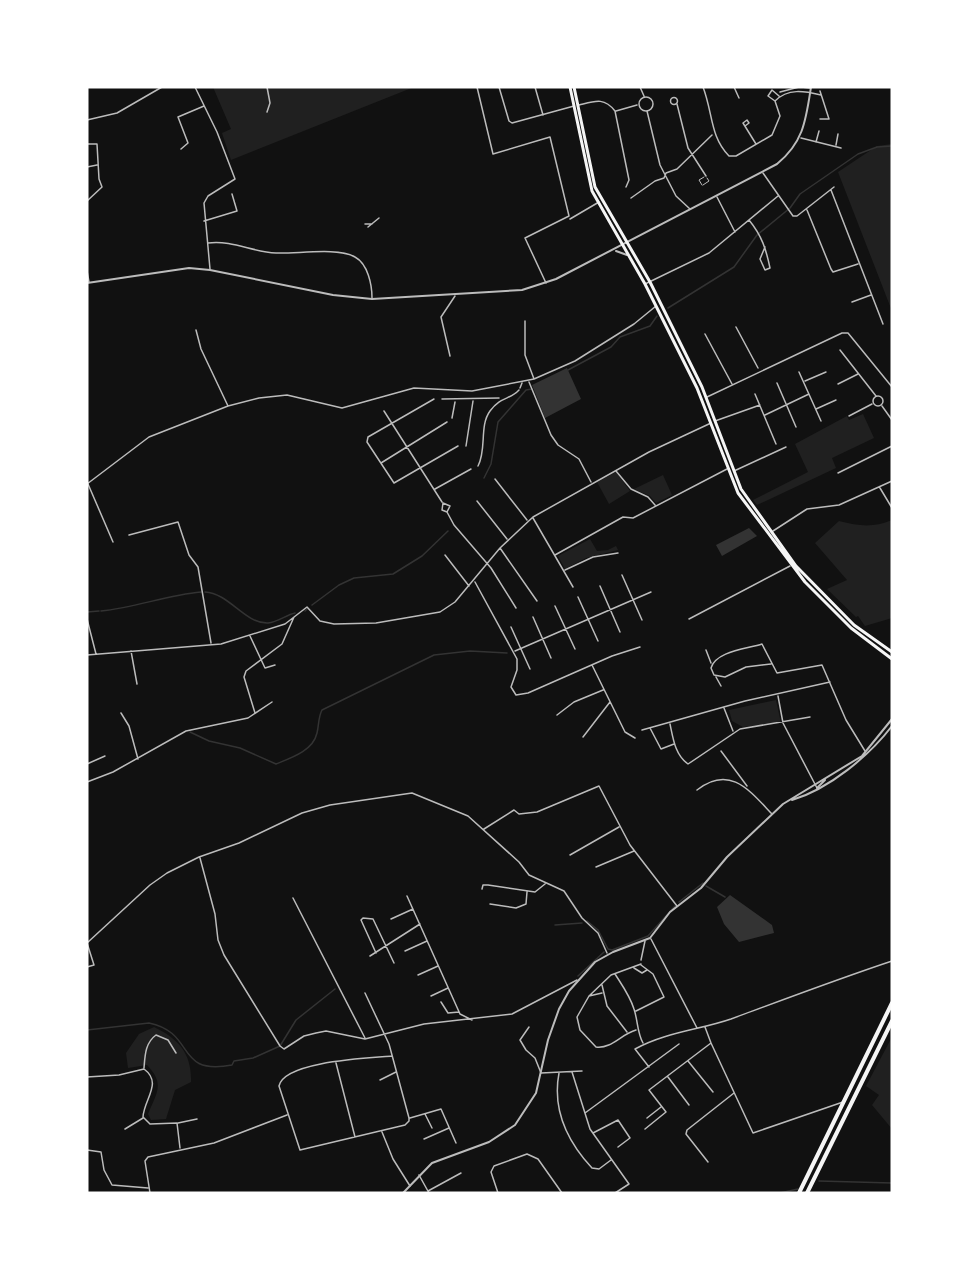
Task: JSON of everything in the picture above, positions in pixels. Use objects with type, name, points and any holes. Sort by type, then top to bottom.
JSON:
[{"type":"highway","points":[[799,1193],[892,1003]]},
{"type":"highway","points":[[807,1193],[892,1021]]},
{"type":"main road","points":[[572,87],[593,179],[631,258],[657,296],[672,326],[703,397],[740,497],[790,566],[851,628],[892,659]]},
{"type":"main road","points":[[577,106],[587,178],[598,203],[648,283],[657,306],[703,397]]},
{"type":"main road","points":[[657,296],[657,306],[672,326]]},
{"type":"main road","points":[[712,422],[745,496],[796,566],[852,623],[892,652]]},
{"type":"main road","points":[[722,453],[733,471],[740,497]]},
{"type":"street","points":[[87,120],[117,112],[162,87]]},
{"type":"street","points":[[195,87],[235,181],[208,196],[204,203],[210,270]]},
{"type":"street","points":[[267,87],[270,104],[267,111]]},
{"type":"street","points":[[477,87],[493,154],[550,137],[569,216],[525,238],[546,284]]},
{"type":"street","points":[[499,87],[509,121],[512,123],[598,100],[608,104],[615,111],[629,180],[626,187]]},
{"type":"street","points":[[535,87],[543,115]]},
{"type":"street","points":[[638,104],[642,111],[651,109],[652,102],[644,97],[640,87]]},
{"type":"street","points":[[87,272],[88,283],[189,268],[210,270],[333,295],[372,299],[455,296],[522,290],[546,284],[763,172],[788,155],[801,138],[806,126],[811,87],[800,87],[778,94],[775,101],[780,120],[772,135],[732,157],[727,154],[713,135],[711,107],[703,87]]},
{"type":"street","points":[[734,87],[739,98]]},
{"type":"street","points":[[768,87],[778,94],[791,92],[821,95]]},
{"type":"street","points":[[770,90],[768,97],[775,101]]},
{"type":"street","points":[[820,91],[829,119],[820,118]]},
{"type":"street","points":[[615,111],[638,104],[644,97]]},
{"type":"street","points":[[677,104],[686,142],[706,176]]},
{"type":"street","points":[[181,149],[188,143],[178,117],[205,106]]},
{"type":"street","points":[[647,111],[658,158],[676,196],[691,209]]},
{"type":"street","points":[[745,126],[757,145]]},
{"type":"street","points":[[816,142],[819,131]]},
{"type":"street","points":[[836,147],[838,134]]},
{"type":"street","points":[[631,198],[655,181],[664,178],[666,173],[677,169],[713,135]]},
{"type":"street","points":[[801,138],[841,148]]},
{"type":"street","points":[[87,144],[97,144],[102,187],[87,201]]},
{"type":"street","points":[[87,167],[98,164]]},
{"type":"street","points":[[763,172],[788,212],[793,216],[834,187]]},
{"type":"street","points":[[831,190],[883,324]]},
{"type":"street","points":[[204,221],[237,210],[232,194]]},
{"type":"street","points":[[717,196],[735,232]]},
{"type":"street","points":[[648,283],[709,253],[778,196]]},
{"type":"street","points":[[570,219],[603,201]]},
{"type":"street","points":[[806,209],[833,272],[859,263]]},
{"type":"street","points":[[368,227],[379,218]]},
{"type":"street","points":[[748,219],[759,232],[765,247],[770,268],[765,270],[760,259],[765,247]]},
{"type":"street","points":[[364,224],[372,224]]},
{"type":"street","points":[[207,243],[234,243],[278,253],[353,255],[365,270],[372,299]]},
{"type":"street","points":[[613,250],[621,251],[631,258]]},
{"type":"street","points":[[852,302],[872,295]]},
{"type":"street","points":[[450,356],[441,317],[455,296]]},
{"type":"street","points":[[113,542],[88,483],[149,437],[228,406],[259,398],[287,395],[342,408],[414,388],[472,391],[534,379],[575,361],[634,324],[657,306]]},
{"type":"street","points":[[525,321],[525,355],[534,379]]},
{"type":"street","points":[[736,327],[759,369]]},
{"type":"street","points":[[196,330],[201,349],[228,406]]},
{"type":"street","points":[[703,397],[829,338],[848,333],[892,387]]},
{"type":"street","points":[[705,334],[732,384]]},
{"type":"street","points":[[840,350],[876,396],[882,397],[881,405]]},
{"type":"street","points":[[799,372],[821,421]]},
{"type":"street","points":[[804,382],[826,372]]},
{"type":"street","points":[[838,384],[858,374]]},
{"type":"street","points":[[529,380],[551,435],[558,445],[579,459],[591,483]]},
{"type":"street","points":[[442,399],[473,401],[500,398],[514,395],[522,382]]},
{"type":"street","points":[[777,383],[796,427]]},
{"type":"street","points":[[755,394],[776,444]]},
{"type":"street","points":[[764,415],[809,394]]},
{"type":"street","points":[[874,403],[876,396]]},
{"type":"street","points":[[478,466],[483,453],[488,414],[500,398]]},
{"type":"street","points":[[434,399],[367,440],[394,483],[458,447]]},
{"type":"street","points":[[452,418],[455,400]]},
{"type":"street","points":[[816,409],[836,400]]},
{"type":"street","points":[[466,446],[473,401]]},
{"type":"street","points":[[849,416],[874,403],[881,405],[892,420]]},
{"type":"street","points":[[87,656],[130,650],[211,644],[285,624],[307,607],[315,618],[326,623],[376,623],[440,612],[455,602],[508,539],[533,517],[591,483],[712,422],[760,405]]},
{"type":"street","points":[[384,411],[443,503],[442,510],[447,512],[454,525],[487,564],[516,608]]},
{"type":"street","points":[[381,463],[447,422]]},
{"type":"street","points":[[838,473],[892,446]]},
{"type":"street","points":[[733,471],[786,447]]},
{"type":"street","points":[[555,555],[623,517],[633,518],[728,468]]},
{"type":"street","points":[[434,489],[471,470]]},
{"type":"street","points":[[616,471],[631,489],[648,497],[655,506]]},
{"type":"street","points":[[495,479],[527,521]]},
{"type":"street","points":[[768,534],[807,509],[834,506],[892,481]]},
{"type":"street","points":[[880,486],[892,508]]},
{"type":"street","points":[[477,501],[508,539]]},
{"type":"street","points":[[443,503],[449,504],[447,512]]},
{"type":"street","points":[[533,517],[573,587]]},
{"type":"street","points":[[129,535],[178,522],[189,555],[198,567],[211,644]]},
{"type":"street","points":[[500,548],[537,601]]},
{"type":"street","points":[[564,571],[593,558],[618,553]]},
{"type":"street","points":[[445,555],[469,587]]},
{"type":"street","points":[[689,619],[790,566]]},
{"type":"street","points":[[622,575],[642,620]]},
{"type":"street","points":[[474,581],[514,652],[517,664],[511,687],[516,695],[528,693],[591,664],[640,647]]},
{"type":"street","points":[[600,586],[620,632]]},
{"type":"street","points":[[514,652],[651,592]]},
{"type":"street","points":[[578,597],[598,640]]},
{"type":"street","points":[[555,606],[575,649]]},
{"type":"street","points":[[255,714],[244,677],[246,671],[282,644],[294,617]]},
{"type":"street","points":[[533,617],[551,658]]},
{"type":"street","points":[[87,619],[96,655]]},
{"type":"street","points":[[511,627],[531,669]]},
{"type":"street","points":[[250,635],[266,669],[275,665]]},
{"type":"street","points":[[712,664],[723,655],[763,644],[775,672],[780,673],[822,664],[846,720],[866,752]]},
{"type":"street","points":[[130,650],[137,684]]},
{"type":"street","points":[[706,650],[721,686]]},
{"type":"street","points":[[591,664],[626,732],[635,738]]},
{"type":"street","points":[[716,677],[725,677],[746,668],[771,664]]},
{"type":"street","points":[[642,730],[723,707],[831,682]]},
{"type":"street","points":[[557,716],[574,702],[604,689]]},
{"type":"street","points":[[778,695],[783,723],[816,786]]},
{"type":"street","points":[[87,782],[138,759],[195,728],[248,718],[272,702]]},
{"type":"street","points":[[583,737],[610,702]]},
{"type":"street","points":[[723,707],[733,732]]},
{"type":"street","points":[[120,713],[129,726],[138,759]]},
{"type":"street","points":[[670,723],[675,744],[681,757],[688,764],[733,732],[810,717]]},
{"type":"street","points":[[816,786],[866,752],[892,719]]},
{"type":"street","points":[[199,857],[215,914],[218,940],[224,954],[284,1049],[304,1036],[327,1031],[365,1039],[424,1024],[512,1014],[577,980],[607,954],[650,938],[677,907],[705,884],[727,857],[772,815],[789,801],[868,754],[892,726]]},
{"type":"street","points":[[650,728],[661,748],[675,744]]},
{"type":"street","points":[[721,751],[772,815]]},
{"type":"street","points":[[87,764],[105,756]]},
{"type":"street","points":[[697,790],[715,781],[726,780],[748,786]]},
{"type":"street","points":[[483,830],[514,810],[519,814],[537,812],[599,786],[634,851],[677,907]]},
{"type":"street","points":[[87,967],[94,965],[87,943],[150,885],[167,873],[199,857],[239,843],[302,813],[330,805],[401,793],[425,796],[462,813],[516,859],[529,875],[569,895],[582,918],[597,933],[607,954]]},
{"type":"street","points":[[570,855],[620,827]]},
{"type":"street","points":[[596,867],[634,851]]},
{"type":"street","points":[[513,865],[516,859]]},
{"type":"street","points":[[482,889],[483,885],[488,885],[538,892],[546,883]]},
{"type":"street","points":[[490,904],[519,907],[526,904],[527,891]]},
{"type":"street","points":[[407,896],[460,1012],[473,1020]]},
{"type":"street","points":[[293,898],[365,1039]]},
{"type":"street","points":[[391,920],[413,909]]},
{"type":"street","points":[[376,953],[361,919],[369,917],[373,919],[394,963]]},
{"type":"street","points":[[370,956],[420,924]]},
{"type":"street","points":[[650,938],[697,1028]]},
{"type":"street","points":[[405,951],[428,940]]},
{"type":"street","points":[[641,960],[645,941]]},
{"type":"street","points":[[649,1067],[634,1048],[705,1026],[892,961]]},
{"type":"street","points":[[635,1011],[664,997],[653,974],[641,964],[615,973],[589,996],[577,1017],[580,1030],[592,1045],[608,1047],[627,1032],[636,1030]]},
{"type":"street","points":[[418,975],[439,966]]},
{"type":"street","points":[[633,967],[642,973],[647,969]]},
{"type":"street","points":[[615,973],[635,1011],[636,1030],[643,1044]]},
{"type":"street","points":[[403,1193],[437,1160],[489,1142],[515,1125],[536,1094],[548,1040],[559,1009],[577,980]]},
{"type":"street","points":[[602,984],[603,993],[611,1012],[627,1032]]},
{"type":"street","points":[[431,996],[449,987]]},
{"type":"street","points":[[365,993],[386,1035],[409,1118]]},
{"type":"street","points":[[589,996],[603,993]]},
{"type":"street","points":[[441,1002],[448,1013],[460,1012]]},
{"type":"street","points":[[705,1026],[753,1133],[844,1102]]},
{"type":"street","points":[[529,1027],[520,1040],[535,1058],[541,1072]]},
{"type":"street","points":[[144,1069],[145,1053],[150,1039],[156,1035],[168,1040],[176,1053]]},
{"type":"street","points":[[645,1129],[666,1112],[649,1090],[711,1043]]},
{"type":"street","points":[[585,1113],[679,1044]]},
{"type":"street","points":[[392,1056],[298,1069],[282,1079],[279,1086],[301,1151],[405,1125],[409,1118],[441,1108],[456,1143]]},
{"type":"street","points":[[688,1061],[713,1092]]},
{"type":"street","points":[[336,1062],[356,1138]]},
{"type":"street","points":[[87,1077],[119,1075],[144,1069]]},
{"type":"street","points":[[125,1129],[143,1117],[153,1086],[152,1076],[144,1069]]},
{"type":"street","points":[[541,1072],[582,1071]]},
{"type":"street","points":[[380,1080],[396,1072]]},
{"type":"street","points":[[559,1072],[555,1094],[569,1139],[592,1168],[599,1169],[612,1160]]},
{"type":"street","points":[[572,1072],[593,1134],[629,1184],[615,1193]]},
{"type":"street","points":[[668,1077],[689,1105]]},
{"type":"street","points":[[708,1162],[686,1134],[687,1130],[734,1093]]},
{"type":"street","points":[[647,1118],[662,1107]]},
{"type":"street","points":[[425,1113],[432,1128]]},
{"type":"street","points":[[150,1193],[146,1159],[180,1149],[214,1143],[288,1114]]},
{"type":"street","points":[[143,1117],[150,1124],[194,1122],[197,1119]]},
{"type":"street","points":[[593,1134],[618,1120],[630,1138],[618,1147]]},
{"type":"street","points":[[177,1123],[180,1149]]},
{"type":"street","points":[[424,1139],[450,1128]]},
{"type":"street","points":[[381,1131],[393,1159],[410,1185]]},
{"type":"street","points":[[87,1150],[101,1152],[104,1170],[112,1185],[149,1188]]},
{"type":"street","points":[[498,1193],[491,1172],[494,1166],[527,1154],[538,1159],[562,1193]]},
{"type":"street","points":[[419,1175],[429,1192],[461,1173]]},
{"type":"shaded area","points":[[213,87],[414,87],[231,160],[222,133],[231,129]]},
{"type":"shaded area","points":[[892,144],[892,311],[838,172],[877,146]]},
{"type":"shaded area","points":[[567,368],[581,399],[545,418],[532,385]]},
{"type":"shaded area","points":[[863,414],[874,438],[832,458],[836,468],[757,505],[753,500],[808,472],[795,444],[847,416],[849,420]]},
{"type":"shaded area","points":[[616,472],[630,491],[609,504],[597,482]]},
{"type":"shaded area","points":[[663,475],[672,495],[656,503],[650,496],[634,489]]},
{"type":"shaded area","points":[[892,520],[892,618],[865,626],[858,616],[856,617],[827,589],[847,580],[815,543],[839,521],[866,525]]},
{"type":"shaded area","points":[[749,528],[757,536],[722,556],[716,545]]},
{"type":"shaded area","points":[[590,539],[597,551],[608,550],[616,546],[618,550],[586,558],[565,569],[558,556]]},
{"type":"shaded area","points":[[776,700],[781,723],[743,727],[732,721],[729,710]]},
{"type":"shaded area","points":[[730,895],[772,925],[774,933],[739,942],[724,924],[717,907]]},
{"type":"shaded area","points":[[154,1027],[177,1042],[182,1048],[189,1063],[191,1082],[175,1090],[166,1119],[151,1120],[148,1114],[158,1083],[147,1065],[128,1068],[126,1053],[139,1034]]},
{"type":"shaded area","points":[[892,1037],[892,1129],[872,1105],[879,1095],[866,1086]]},
{"type":"waterway","points":[[668,308],[734,267],[757,235],[790,208],[800,194],[858,154],[877,147],[892,146]]},
{"type":"waterway","points":[[568,370],[611,347],[620,337],[650,326],[657,316]]},
{"type":"waterway","points":[[484,478],[491,464],[498,422],[526,390],[532,389]]},
{"type":"waterway","points":[[312,605],[339,585],[354,578],[393,574],[422,556],[448,531]]},
{"type":"waterway","points":[[101,611],[201,592]]},
{"type":"waterway","points":[[205,592],[222,597],[244,614],[260,622],[272,622],[295,613]]},
{"type":"waterway","points":[[87,612],[99,611]]},
{"type":"waterway","points":[[190,732],[209,741],[240,748],[276,764],[301,753],[311,745],[317,733],[322,710],[434,655],[470,651],[507,653]]},
{"type":"waterway","points":[[679,902],[703,883]]},
{"type":"waterway","points":[[706,886],[725,897]]},
{"type":"waterway","points":[[587,921],[598,930],[608,949],[612,950],[648,936],[675,906]]},
{"type":"waterway","points":[[555,925],[582,923]]},
{"type":"waterway","points":[[578,976],[604,952]]},
{"type":"waterway","points":[[87,1030],[149,1023],[164,1028],[174,1035],[193,1059],[201,1064],[214,1067],[232,1065],[234,1061],[253,1058],[280,1046],[296,1020],[335,989]]},
{"type":"waterway","points":[[819,1181],[892,1183]]},
{"type":"waterway","points":[[780,1193],[798,1189]]}]
